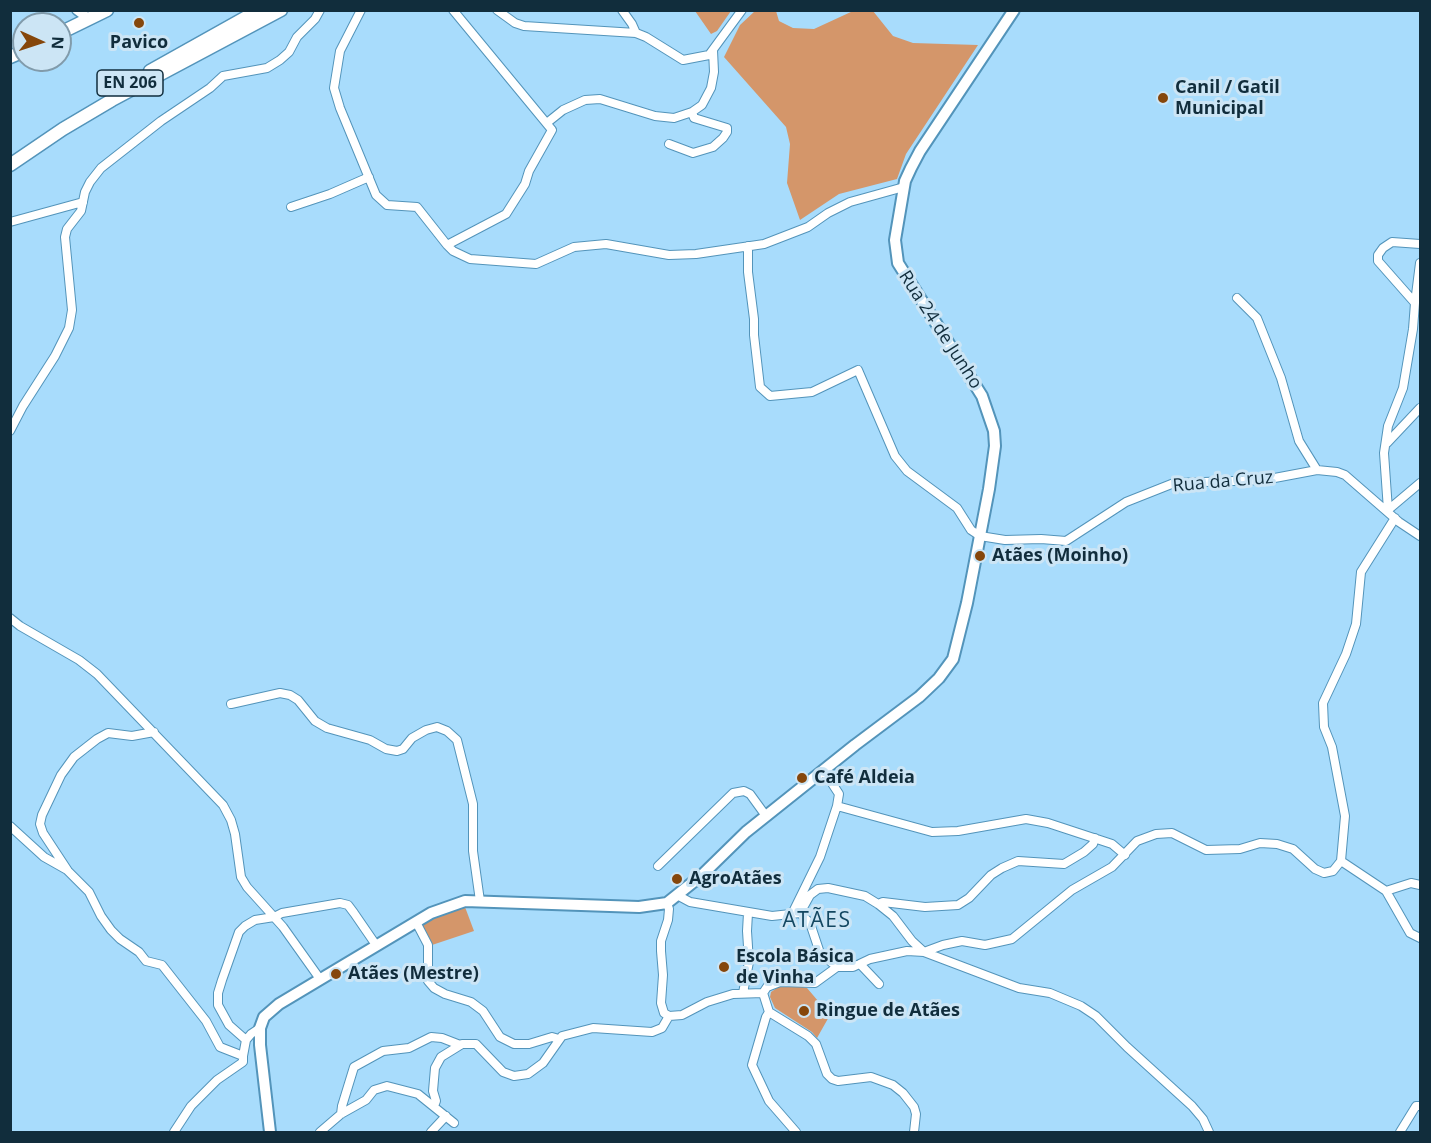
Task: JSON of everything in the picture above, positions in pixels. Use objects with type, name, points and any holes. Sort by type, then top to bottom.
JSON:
[{"type":"main road","name":"EN 206","points":[[10,163],[63,129],[258,15],[281,10]]},
{"type":"main road","name":"Rua 24 de Junho","points":[[667,903],[702,875],[746,832],[919,697],[939,678],[952,659],[959,637],[994,461],[994,431],[982,396],[897,263],[895,240],[904,187],[910,168],[1014,10]]},
{"type":"main road","points":[[82,15],[105,11]]},
{"type":"main road","points":[[270,1132],[260,1045],[260,1028],[264,1017],[320,979],[416,921],[450,905],[465,901],[639,907],[667,903]]},
{"type":"street","points":[[10,431],[69,328],[72,310],[65,237],[67,229],[81,211],[90,182],[101,168],[223,76],[267,69],[280,60],[289,52],[297,37],[315,19],[320,10]]},
{"type":"street","points":[[362,10],[340,51],[334,88],[376,195],[381,202],[393,206],[417,207],[447,245],[470,260],[536,264],[574,248],[606,244],[669,255],[696,254],[764,244],[808,227],[828,213],[850,202],[904,187]]},
{"type":"street","points":[[447,245],[506,214],[525,184],[529,171],[552,130],[548,122],[453,10]]},
{"type":"street","points":[[497,10],[515,23],[530,27],[636,33],[682,60],[709,55],[742,10]]},
{"type":"street","points":[[622,10],[636,33]]},
{"type":"street","points":[[548,122],[563,110],[585,100],[600,99],[655,116],[674,118],[692,112],[702,105],[711,88],[714,72],[713,50]]},
{"type":"street","points":[[669,144],[693,153],[702,152],[713,147],[723,138],[727,128],[694,118],[692,112]]},
{"type":"street","points":[[291,207],[330,194],[369,177]]},
{"type":"street","points":[[10,222],[83,202]]},
{"type":"street","points":[[1414,303],[1378,261],[1378,255],[1392,242],[1420,243]]},
{"type":"street","points":[[748,246],[748,272],[753,299],[753,335],[760,387],[770,396],[812,392],[858,370],[895,456],[908,471],[957,508],[971,530],[980,536]]},
{"type":"street","points":[[1388,510],[1384,469],[1385,446],[1388,426],[1403,388],[1413,329],[1420,263]]},
{"type":"street","points":[[1237,297],[1257,318],[1281,378],[1299,441],[1317,470]]},
{"type":"street","points":[[1385,446],[1420,408]]},
{"type":"street","name":"Rua da Cruz","points":[[980,536],[1005,540],[1066,541],[1126,502],[1174,483],[1264,480],[1317,470],[1337,472],[1345,476],[1420,536]]},
{"type":"street","points":[[1388,510],[1420,483]]},
{"type":"street","points":[[924,952],[943,945],[962,942],[985,945],[1012,939],[1072,890],[1112,867],[1137,841],[1156,834],[1173,833],[1206,850],[1240,849],[1260,843],[1277,844],[1293,849],[1315,869],[1324,873],[1334,871],[1341,861],[1345,816],[1332,747],[1324,727],[1323,703],[1346,654],[1356,624],[1361,572],[1395,518]]},
{"type":"street","points":[[10,618],[98,674],[223,805],[235,834],[241,877],[320,979]]},
{"type":"street","points":[[231,704],[280,693],[298,700],[315,721],[327,728],[370,740],[386,749],[398,751],[403,749],[412,738],[426,730],[437,727],[447,731],[457,740],[473,804],[473,851],[480,901]]},
{"type":"street","points":[[154,732],[132,735],[108,733],[74,757],[61,775],[40,824],[49,845],[68,871],[89,892],[111,930],[139,952],[146,961],[162,965],[206,1020],[220,1047],[243,1056]]},
{"type":"street","points":[[796,914],[820,857],[837,806],[839,794],[824,771]]},
{"type":"street","points":[[658,866],[733,793],[744,791],[750,794],[766,816]]},
{"type":"street","points":[[837,806],[932,832],[958,831],[1026,819],[1048,823],[1112,844],[1125,855]]},
{"type":"street","points":[[10,826],[44,857],[68,871]]},
{"type":"street","points":[[878,904],[883,902],[926,907],[958,905],[1002,868],[1018,861],[1064,864],[1084,852],[1093,844],[1095,838]]},
{"type":"street","points":[[1341,861],[1386,891],[1410,933],[1420,938]]},
{"type":"street","points":[[1386,891],[1411,883],[1420,885]]},
{"type":"street","points":[[796,914],[810,895],[818,889],[828,888],[865,897],[892,916],[924,952]]},
{"type":"street","points":[[677,895],[690,902],[748,913],[772,916],[796,914],[810,923],[820,953],[837,967],[853,968],[870,959],[907,951],[924,952],[1019,988],[1050,993],[1090,1012],[1192,1106],[1203,1119],[1209,1132]]},
{"type":"street","points":[[667,903],[668,920],[661,941],[663,975],[661,1003],[664,1012],[669,1016],[682,1015],[707,1002],[743,993],[763,993]]},
{"type":"street","points":[[246,1040],[229,1025],[218,1005],[218,993],[239,932],[245,926],[255,920],[274,917],[282,913],[333,904],[348,905],[376,945]]},
{"type":"street","points":[[743,993],[749,962],[748,913]]},
{"type":"street","points":[[416,921],[428,945],[428,981],[434,988],[471,1002],[483,1011],[500,1037],[514,1044],[529,1044],[552,1037],[559,1039]]},
{"type":"street","points":[[860,964],[879,984]]},
{"type":"street","points":[[763,993],[767,987],[780,982],[815,983],[837,967]]},
{"type":"street","points":[[763,993],[769,1012],[808,1036],[816,1044],[827,1074],[832,1079],[838,1081],[872,1077],[893,1085],[903,1093],[914,1107],[916,1114],[914,1132]]},
{"type":"street","points":[[769,1012],[765,1017],[753,1065],[769,1101],[796,1132]]},
{"type":"street","points":[[341,1114],[354,1067],[383,1051],[409,1048],[431,1037],[442,1038],[460,1045],[476,1044],[503,1072],[514,1076],[528,1074],[543,1064],[561,1036],[593,1028],[652,1032],[662,1028],[669,1016]]},
{"type":"street","points":[[174,1132],[192,1106],[217,1080],[243,1062],[246,1040],[260,1028]]},
{"type":"street","points":[[434,1106],[436,1101],[433,1091],[435,1068],[441,1057],[460,1045]]},
{"type":"street","points":[[320,1132],[341,1114],[366,1100],[374,1090],[387,1086],[418,1094],[454,1123]]},
{"type":"street","points":[[1400,1132],[1416,1106],[1420,1106]]},
{"type":"street","points":[[431,1132],[446,1116]]},
{"type":"shaded area","points":[[695,11],[731,11],[717,31],[711,34]]},
{"type":"shaded area","points":[[755,11],[776,11],[779,21],[793,28],[814,29],[853,11],[873,11],[893,36],[913,43],[978,45],[906,154],[897,179],[839,194],[800,220],[787,183],[790,144],[786,127],[724,57],[740,25]]},
{"type":"shaded area","points":[[465,907],[474,931],[429,946],[421,924],[423,921]]},
{"type":"shaded area","points":[[780,986],[807,988],[830,1015],[817,1038],[812,1032],[775,1008],[770,997],[771,992]]},
{"type":"place","name":"Pavico","points":[[139,23]]},
{"type":"place","name":"Canil / Gatil Municipal","points":[[1163,98]]},
{"type":"place","name":"Atães (Moinho)","points":[[980,556]]},
{"type":"place","name":"Café Aldeia","points":[[802,778]]},
{"type":"place","name":"AgroAtães","points":[[677,879]]},
{"type":"place","name":"Escola Básica de Vinha","points":[[724,967]]},
{"type":"place","name":"Atães (Mestre)","points":[[336,974]]},
{"type":"place","name":"Ringue de Atães","points":[[804,1011]]},
{"type":"district","name":"ATÃES","points":[[817,921]]}]
